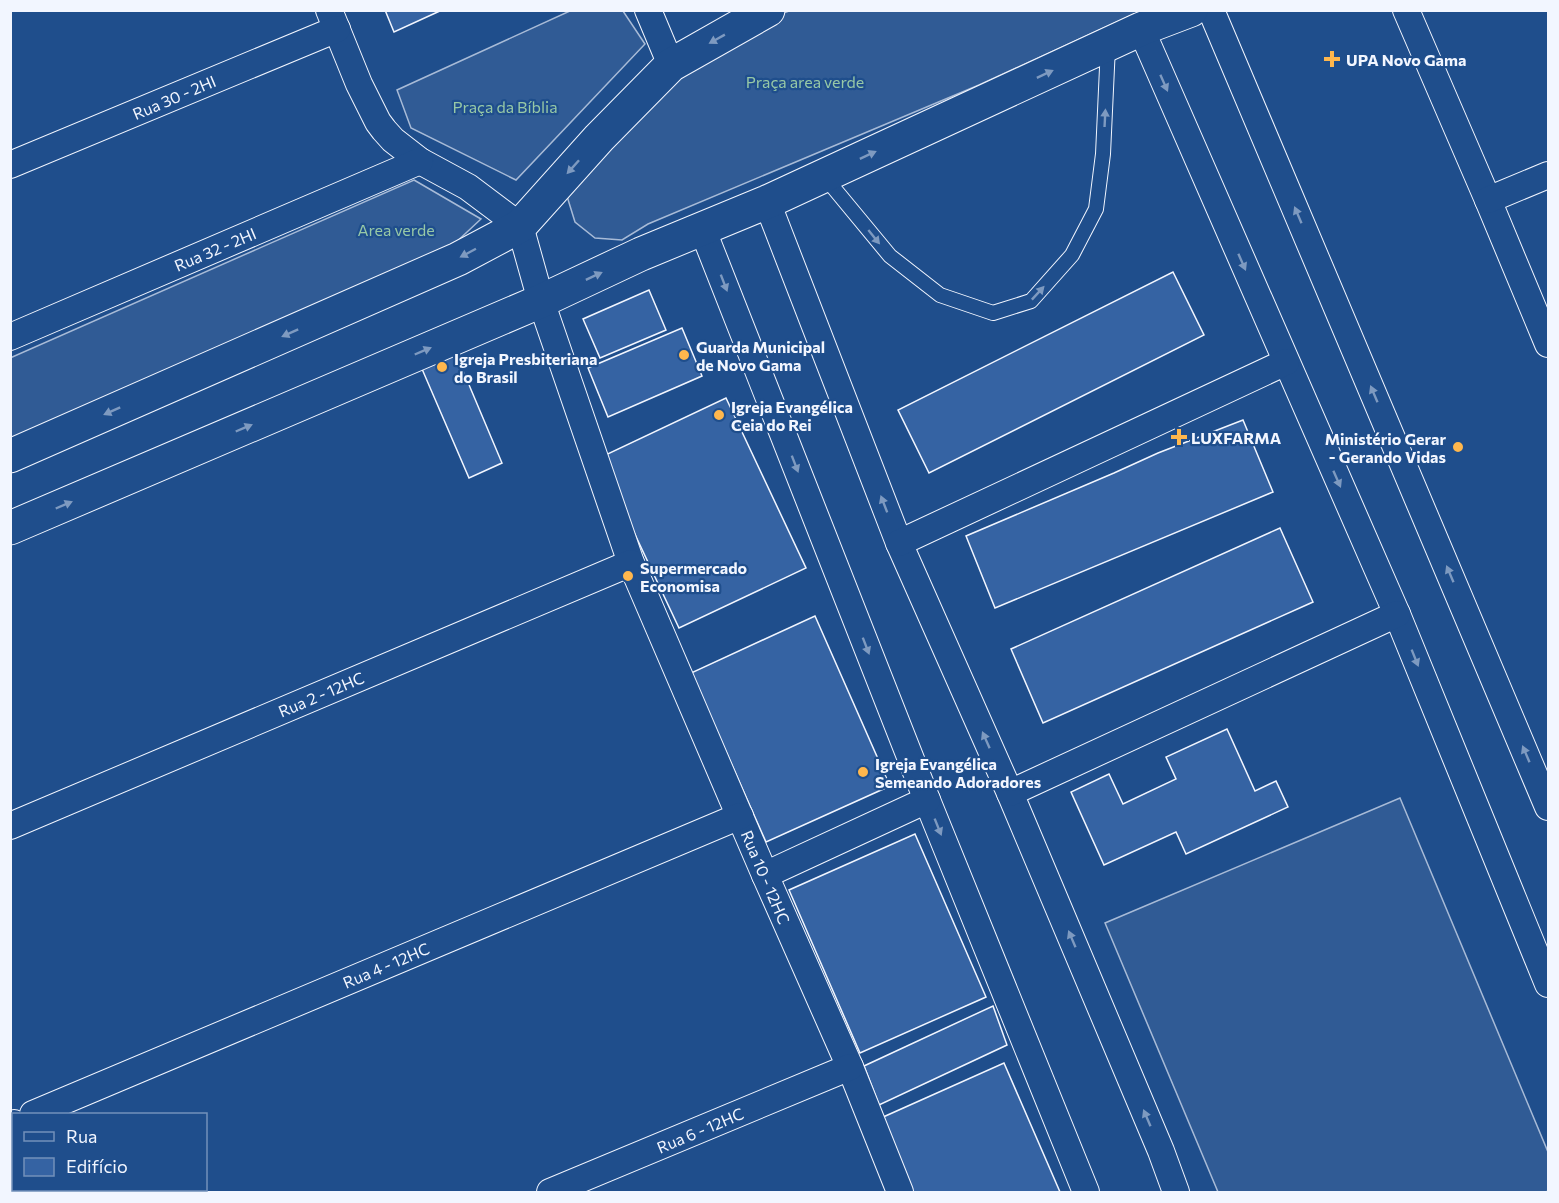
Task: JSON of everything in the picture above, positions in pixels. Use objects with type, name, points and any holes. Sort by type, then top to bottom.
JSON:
[{"type":"street","points":[[648,10],[671,65]]},
{"type":"street","points":[[10,456],[458,259],[520,226],[599,138],[671,65],[768,10]]},
{"type":"street","points":[[10,528],[541,301],[641,254],[767,202],[1141,29],[1191,10]]},
{"type":"street","points":[[1211,10],[1548,807]]},
{"type":"street","points":[[1406,10],[1548,344]]},
{"type":"street","points":[[333,20],[359,84],[378,122],[393,140],[420,161],[468,187],[520,226]]},
{"type":"street","name":"Rua 30 - 2HI","points":[[10,165],[333,20]]},
{"type":"street","points":[[1141,29],[1397,614],[1543,957],[1548,984]]},
{"type":"street","name":"Rua 32 - 2HI","points":[[10,338],[420,161]]},
{"type":"street","points":[[1488,200],[1548,175]]},
{"type":"street","points":[[767,202],[899,543],[1010,793],[1161,1151],[1176,1192]]},
{"type":"street","name":"Rua 10 - 12HC","points":[[520,226],[541,301],[632,563],[850,1067],[900,1192]]},
{"type":"street","points":[[702,228],[927,800],[1086,1192]]},
{"type":"street","points":[[899,543],[1286,362]]},
{"type":"street","name":"Rua 2 - 12HC","points":[[10,826],[632,563]]},
{"type":"street","points":[[1010,793],[1397,614]]},
{"type":"street","points":[[765,875],[927,800]]},
{"type":"street","name":"Rua 4 - 12HC","points":[[35,1113],[740,816]]},
{"type":"street","name":"Rua 6 - 12HC","points":[[550,1192],[850,1067]]},
{"type":"street","points":[[1153,1192],[1161,1179],[1161,1151]]},
{"type":"lane","points":[[823,175],[890,256],[940,295],[993,313],[1031,301],[1072,255],[1096,209],[1103,154],[1108,45]]},
{"type":"shaded area","name":"Praça da Bíblia","points":[[572,10],[623,11],[645,44],[516,180],[411,128],[397,90]]},
{"type":"shaded area","name":"Praça area verde","points":[[789,11],[1141,11],[979,85],[648,224],[622,240],[595,238],[575,222],[566,193],[623,130],[689,71],[778,15]]},
{"type":"shaded area","name":"Area verde","points":[[414,180],[481,219],[452,246],[11,439],[10,358]]},
{"type":"shaded area","points":[[1400,798],[1548,1152],[1548,1191],[1218,1192],[1105,923]]},
{"type":"building","points":[[385,10],[442,10],[394,32]]},
{"type":"building","points":[[1173,272],[1204,335],[929,473],[898,410]]},
{"type":"building","points":[[649,290],[666,330],[600,358],[583,319]]},
{"type":"building","points":[[682,328],[702,376],[608,417],[588,368]]},
{"type":"building","points":[[456,354],[502,463],[469,478],[422,369]]},
{"type":"building","points":[[726,398],[806,568],[679,628],[599,458]]},
{"type":"building","points":[[1243,420],[1273,492],[995,608],[966,536],[1158,453]]},
{"type":"building","points":[[1280,528],[1313,602],[1043,723],[1011,649]]},
{"type":"building","points":[[815,616],[890,786],[766,842],[691,673]]},
{"type":"building","points":[[1227,729],[1255,791],[1276,781],[1288,807],[1186,854],[1176,832],[1104,865],[1071,792],[1109,774],[1123,804],[1176,779],[1166,757]]},
{"type":"building","points":[[915,834],[986,997],[860,1053],[789,890]]},
{"type":"building","points":[[993,1006],[1007,1045],[879,1105],[864,1066]]},
{"type":"building","points":[[1004,1063],[1060,1192],[913,1192],[881,1118]]},
{"type":"place","name":"UPA Novo Gama","points":[[1332,59]]},
{"type":"place","name":"Guarda Municipal de Novo Gama","points":[[684,355]]},
{"type":"place","name":"Igreja Presbiteriana do Brasil","points":[[442,367]]},
{"type":"place","name":"Igreja Evangélica Ceia do Rei","points":[[719,415]]},
{"type":"place","name":"LUXFARMA","points":[[1179,437]]},
{"type":"place","name":"Ministério Gerar - Gerando Vidas","points":[[1458,447]]},
{"type":"place","name":"Supermercado Economisa","points":[[628,576]]},
{"type":"place","name":"Igreja Evangélica Semeando Adoradores","points":[[863,772]]}]
